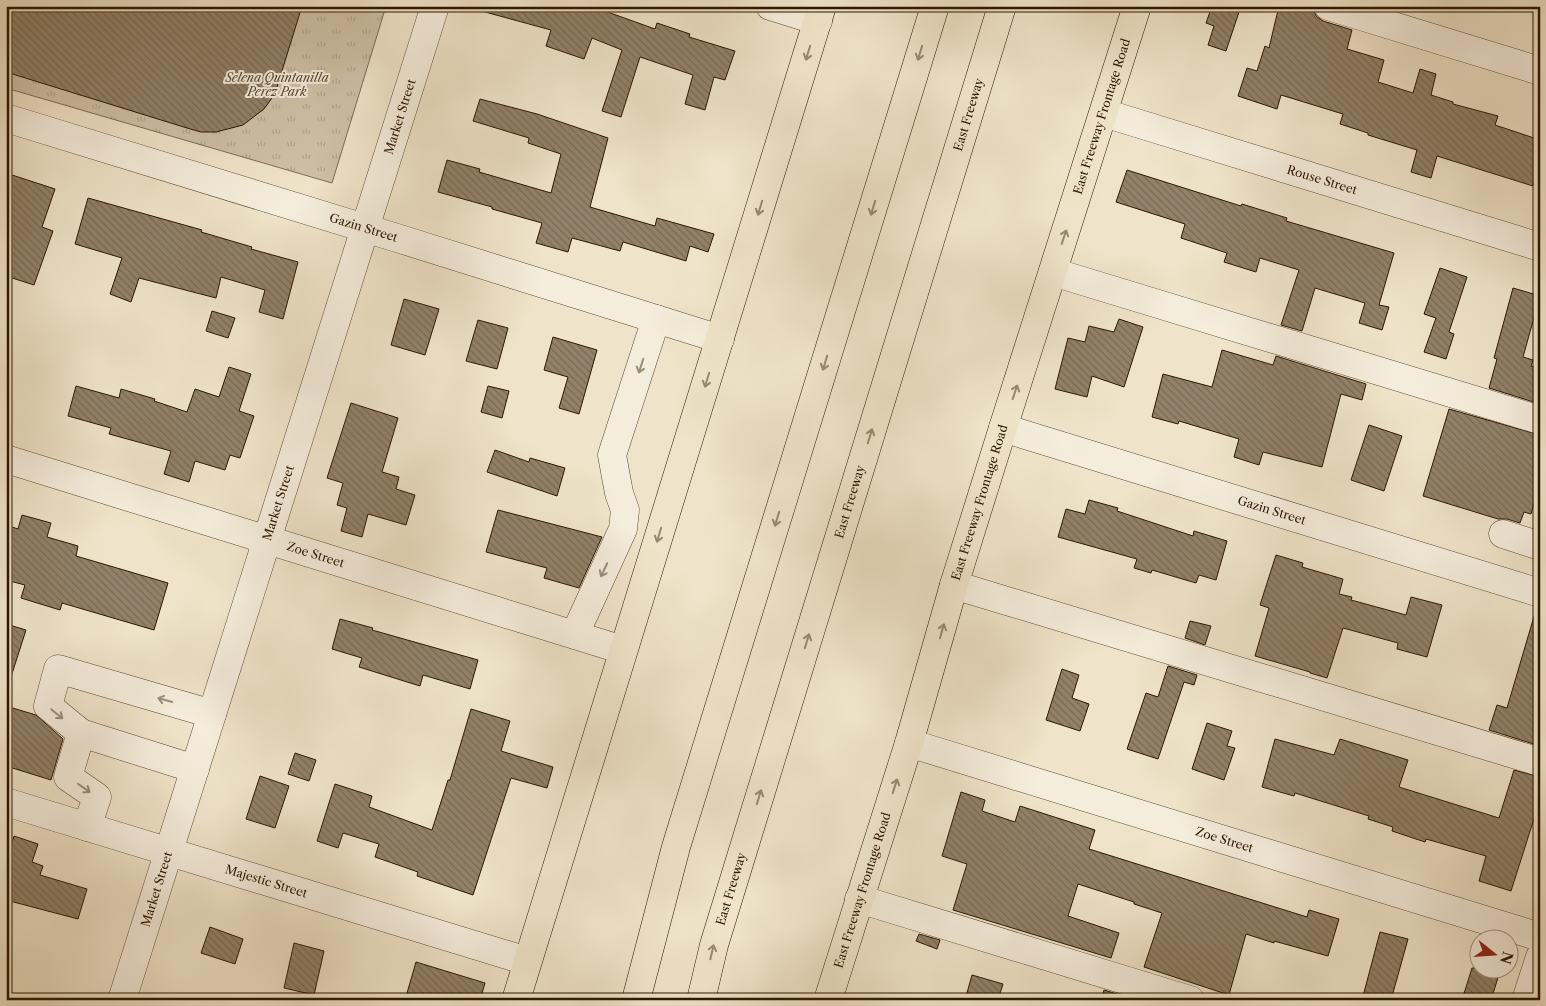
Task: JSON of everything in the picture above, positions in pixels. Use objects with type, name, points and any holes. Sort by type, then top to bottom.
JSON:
[{"type":"main road","points":[[636,1000],[676,847],[935,6]]},
{"type":"main road","name":"East Freeway","points":[[701,1000],[714,945],[1002,6]]},
{"type":"main road","name":"East Freeway Frontage Road","points":[[828,1000],[909,743],[954,585],[1137,6]]},
{"type":"main road","points":[[516,1000],[820,14]]},
{"type":"street","name":"Market Street","points":[[122,1000],[435,6]]},
{"type":"street","points":[[770,6],[820,14]]},
{"type":"street","points":[[1328,6],[1540,71]]},
{"type":"street","name":"Rouse Street","points":[[1104,113],[1540,247]]},
{"type":"street","name":"Gazin Street","points":[[6,118],[720,339]]},
{"type":"street","points":[[1053,272],[1540,420]]},
{"type":"street","points":[[575,634],[623,529],[625,510],[619,493],[612,454],[656,319]]},
{"type":"street","name":"Gazin Street","points":[[1003,428],[1540,593]]},
{"type":"street","name":"Zoe Street","points":[[6,459],[623,650]]},
{"type":"street","points":[[1503,534],[1540,546]]},
{"type":"street","points":[[954,585],[1540,762]]},
{"type":"street","points":[[195,769],[81,733],[48,706],[58,669],[212,714]]},
{"type":"street","points":[[81,733],[68,777],[97,798],[87,827]]},
{"type":"street","name":"Zoe Street","points":[[909,743],[1540,938]]},
{"type":"street","name":"Majestic Street","points":[[6,802],[527,961]]},
{"type":"street","points":[[859,899],[1190,1000]]},
{"type":"street","points":[[1526,1000],[1540,957]]},
{"type":"green space","name":"Selena Quintanilla Perez Park","points":[[6,6],[386,6],[332,183],[6,88]]},
{"type":"building","name":"Selena Quintanilla Perez Park","points":[[6,6],[302,6],[277,87],[264,109],[243,125],[216,132],[201,132],[6,72]]},
{"type":"building","points":[[486,6],[603,6],[602,10],[655,29],[657,23],[690,34],[689,37],[735,51],[725,80],[714,77],[705,110],[685,104],[693,75],[640,57],[621,117],[602,111],[622,50],[592,38],[584,59],[546,46],[551,30],[485,12]]},
{"type":"building","points":[[1212,6],[1241,6],[1226,51],[1208,45],[1214,26],[1206,23]]},
{"type":"building","points":[[1279,6],[1290,6],[1314,12],[1323,21],[1352,30],[1347,49],[1384,60],[1378,82],[1413,93],[1420,69],[1436,74],[1431,95],[1453,102],[1453,104],[1498,116],[1495,125],[1540,140],[1540,166],[1533,186],[1437,156],[1431,178],[1411,172],[1417,150],[1340,124],[1343,114],[1281,95],[1277,109],[1238,96],[1247,68],[1257,71],[1265,46],[1269,48]]},
{"type":"building","points":[[480,99],[537,114],[608,138],[590,207],[655,226],[657,218],[714,234],[708,252],[690,246],[686,261],[623,242],[620,251],[572,238],[568,252],[536,243],[542,223],[438,192],[447,160],[480,169],[479,172],[551,193],[561,154],[528,143],[529,138],[473,121]]},
{"type":"building","points":[[1127,170],[1241,206],[1242,204],[1287,218],[1286,221],[1394,253],[1379,305],[1389,307],[1382,330],[1359,323],[1365,303],[1315,288],[1302,331],[1281,325],[1299,270],[1260,258],[1256,272],[1224,262],[1227,253],[1181,238],[1185,224],[1116,202]]},
{"type":"building","points":[[6,173],[55,189],[42,227],[53,231],[34,285],[6,276]]},
{"type":"building","points":[[88,198],[202,230],[201,232],[252,247],[251,249],[298,262],[283,319],[259,312],[265,290],[221,277],[216,298],[139,278],[131,302],[110,294],[122,258],[75,244]]},
{"type":"building","points":[[1440,268],[1467,277],[1449,332],[1454,334],[1446,359],[1424,352],[1436,318],[1424,314]]},
{"type":"building","points":[[1513,288],[1540,296],[1523,357],[1533,360],[1531,366],[1540,369],[1540,404],[1489,388],[1497,359],[1494,358]]},
{"type":"building","points":[[404,299],[439,309],[425,355],[391,345]]},
{"type":"building","points":[[212,311],[235,318],[228,338],[206,331]]},
{"type":"building","points":[[1119,319],[1143,327],[1124,387],[1092,376],[1087,397],[1055,389],[1068,338],[1085,342],[1089,326],[1114,332]]},
{"type":"building","points":[[478,320],[508,328],[497,369],[466,361]]},
{"type":"building","points":[[553,337],[597,350],[579,414],[559,408],[568,377],[544,370]]},
{"type":"building","points":[[1222,350],[1273,365],[1276,356],[1366,384],[1362,400],[1341,394],[1322,467],[1263,452],[1259,465],[1234,457],[1239,439],[1179,421],[1178,424],[1152,417],[1163,374],[1212,387]]},
{"type":"building","points":[[229,367],[251,374],[239,411],[254,416],[240,458],[230,455],[225,470],[195,461],[189,482],[164,474],[171,451],[109,434],[111,428],[68,416],[76,386],[119,398],[121,389],[155,399],[154,401],[187,412],[195,389],[219,397]]},
{"type":"building","points":[[488,386],[509,391],[502,418],[481,412]]},
{"type":"building","points":[[351,403],[398,418],[382,472],[399,477],[396,489],[415,495],[406,525],[368,514],[362,537],[341,531],[347,508],[337,505],[343,483],[327,478]]},
{"type":"building","points":[[1449,409],[1540,435],[1540,483],[1531,514],[1524,512],[1520,523],[1507,519],[1498,519],[1423,496]]},
{"type":"building","points":[[1369,425],[1402,436],[1384,491],[1351,480]]},
{"type":"building","points":[[495,450],[529,462],[530,458],[565,468],[557,496],[487,472]]},
{"type":"building","points":[[1089,500],[1118,508],[1117,511],[1193,536],[1194,531],[1227,541],[1216,580],[1199,575],[1196,583],[1152,570],[1151,573],[1134,568],[1137,559],[1058,537],[1066,509],[1085,514]]},
{"type":"building","points":[[498,510],[602,537],[579,588],[544,578],[547,568],[486,552]]},
{"type":"building","points":[[22,515],[51,523],[47,537],[78,546],[76,556],[168,583],[154,630],[62,603],[60,610],[21,598],[25,585],[6,580],[6,525],[18,529]]},
{"type":"building","points":[[1276,555],[1303,563],[1302,567],[1343,579],[1339,594],[1352,597],[1351,600],[1406,615],[1411,597],[1442,605],[1427,657],[1397,649],[1398,643],[1343,628],[1327,678],[1255,656],[1269,608],[1260,605]]},
{"type":"building","points":[[1535,613],[1540,613],[1540,746],[1489,730],[1497,705],[1507,708]]},
{"type":"building","points":[[340,619],[478,660],[470,689],[423,675],[420,686],[359,667],[362,658],[332,649]]},
{"type":"building","points":[[1190,621],[1211,626],[1205,645],[1185,638]]},
{"type":"building","points":[[6,624],[26,630],[10,680],[6,679]]},
{"type":"building","points":[[1168,666],[1197,675],[1194,685],[1184,682],[1158,759],[1127,749],[1146,693],[1158,697]]},
{"type":"building","points":[[1062,669],[1079,675],[1072,698],[1089,704],[1080,731],[1046,720]]},
{"type":"building","points":[[6,706],[36,715],[63,739],[51,780],[6,766]]},
{"type":"building","points":[[471,709],[510,721],[501,751],[553,767],[547,788],[511,778],[473,895],[417,876],[418,872],[375,857],[379,844],[343,833],[338,848],[317,841],[335,784],[372,796],[369,807],[432,830],[448,780],[450,780]]},
{"type":"building","points":[[1207,723],[1232,731],[1227,746],[1235,748],[1224,780],[1192,769]]},
{"type":"building","points":[[1275,739],[1334,755],[1340,739],[1408,760],[1399,787],[1499,818],[1514,770],[1540,777],[1540,800],[1511,891],[1479,881],[1486,856],[1426,839],[1425,842],[1392,831],[1393,827],[1368,819],[1369,816],[1295,793],[1294,796],[1262,787]]},
{"type":"building","points":[[295,753],[316,760],[309,781],[288,774]]},
{"type":"building","points":[[260,776],[289,786],[275,828],[246,819]]},
{"type":"building","points":[[961,792],[985,800],[982,811],[1015,822],[1020,806],[1095,830],[1089,849],[1307,917],[1309,910],[1339,919],[1328,956],[1246,934],[1229,995],[1144,967],[1162,913],[1078,884],[1068,916],[1119,933],[1111,958],[953,910],[967,864],[942,856]]},
{"type":"building","points":[[14,836],[38,844],[32,862],[43,866],[40,875],[87,889],[78,919],[6,900],[6,861]]},
{"type":"building","points":[[210,927],[243,939],[235,964],[201,953]]},
{"type":"building","points":[[1380,932],[1408,939],[1391,1000],[1362,1000]]},
{"type":"building","points":[[919,934],[940,940],[937,949],[916,941]]},
{"type":"building","points":[[294,943],[324,951],[314,995],[284,988]]},
{"type":"building","points":[[416,962],[485,983],[480,1000],[405,1000]]},
{"type":"building","points":[[972,975],[1003,984],[998,1000],[965,1000]]},
{"type":"building","points":[[1469,978],[1498,978],[1491,1000],[1462,1000]]},
{"type":"building","points":[[1104,990],[1136,1000],[1101,1000]]}]
